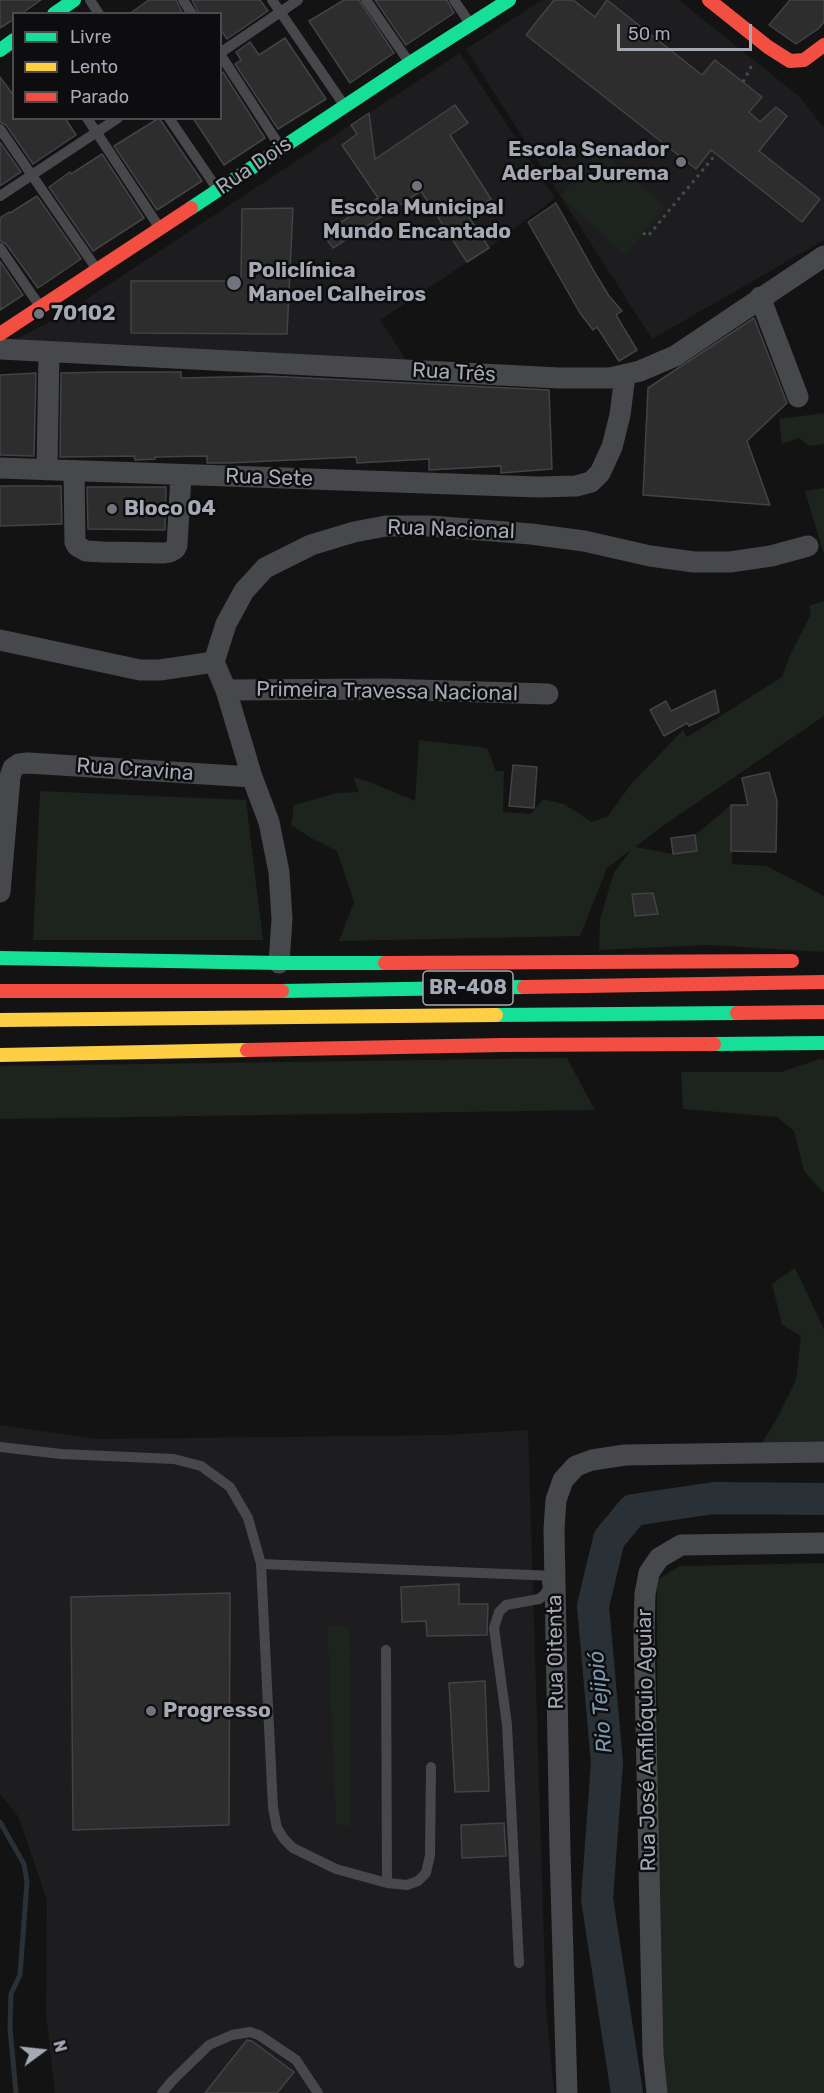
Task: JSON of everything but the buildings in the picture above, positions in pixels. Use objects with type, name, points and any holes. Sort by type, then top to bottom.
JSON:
[{"type":"main road","points":[[57,12],[74,0]]},
{"type":"main road","name":"Rua Dois","points":[[0,334],[509,0]]},
{"type":"main road","points":[[709,0],[783,57],[796,62],[810,56],[824,45]]},
{"type":"main road","points":[[0,958],[279,963],[804,961]]},
{"type":"main road","name":"BR-408","points":[[0,991],[291,991],[824,982]]},
{"type":"main road","name":"BR-408","points":[[0,1020],[824,1012]]},
{"type":"main road","points":[[0,1055],[479,1045],[824,1043]]},
{"type":"street","name":"Rua Três","points":[[0,349],[559,378],[610,378],[658,364],[675,356],[824,256]]},
{"type":"street","points":[[760,297],[798,397]]},
{"type":"street","points":[[47,470],[49,352]]},
{"type":"street","name":"Rua Sete","points":[[0,468],[538,487],[576,486],[591,482],[600,473],[612,447],[620,415],[625,375]]},
{"type":"street","points":[[74,471],[75,542],[77,546],[86,551],[103,552],[164,553],[175,549],[181,474]]},
{"type":"street","name":"Rua Nacional","points":[[214,662],[226,624],[244,591],[266,568],[311,545],[354,532],[386,526],[493,529],[584,541],[650,556],[694,562],[730,562],[771,556],[808,546]]},
{"type":"street","points":[[3,641],[140,670],[160,670],[214,662],[226,690],[268,822],[279,872],[282,919],[279,963]]},
{"type":"street","name":"Primeira Travessa Nacional","points":[[226,690],[385,689],[548,694]]},
{"type":"street","name":"Rua Cravina","points":[[0,892],[10,777],[13,768],[19,764],[252,777]]},
{"type":"street","name":"Rua Oitenta","points":[[567,2093],[551,1576],[556,1500],[563,1480],[576,1466],[592,1460],[625,1455],[824,1452]]},
{"type":"street","name":"Rua José Anfilóquio Aguiar","points":[[657,2093],[653,2054],[644,1632],[645,1594],[649,1573],[659,1558],[681,1545],[824,1543]]},
{"type":"lane","points":[[272,0],[346,107]]},
{"type":"lane","points":[[222,53],[298,0]]},
{"type":"lane","points":[[366,0],[410,63]]},
{"type":"lane","points":[[454,0],[471,25]]},
{"type":"lane","points":[[222,57],[282,148]]},
{"type":"lane","points":[[88,120],[160,230]]},
{"type":"lane","points":[[0,196],[115,120]]},
{"type":"lane","points":[[170,120],[218,190]]},
{"type":"lane","points":[[0,129],[98,271]]},
{"type":"lane","points":[[0,248],[40,308]]},
{"type":"lane","points":[[0,1447],[61,1454],[174,1459],[201,1466],[230,1487],[248,1518],[261,1564],[273,1808],[277,1828],[284,1839],[305,1855],[336,1869],[387,1883],[406,1885],[418,1881],[426,1873],[430,1856],[431,1767]]},
{"type":"lane","points":[[261,1564],[551,1576],[544,1595],[539,1599],[506,1605],[499,1612],[494,1628],[507,1725],[519,1963]]},
{"type":"lane","points":[[386,1650],[387,1883]]},
{"type":"lane","points":[[162,2093],[209,2045],[232,2035],[250,2032],[296,2060],[318,2093]]},
{"type":"path","points":[[743,82],[754,61]]},
{"type":"path","points":[[643,233],[648,236],[716,154]]},
{"type":"shaded area","name":"Escola Senador Aderbal Jurema","points":[[542,0],[679,0],[800,97],[824,128],[824,240],[652,339],[466,49]]},
{"type":"shaded area","points":[[460,53],[555,198],[489,248],[380,320],[408,363],[14,340],[58,318]]},
{"type":"shaded area","points":[[598,149],[665,206],[625,255],[561,196]]},
{"type":"shaded area","points":[[824,413],[824,444],[809,446],[799,438],[782,444],[779,419]]},
{"type":"shaded area","points":[[824,488],[824,555],[805,491]]},
{"type":"shaded area","points":[[824,601],[824,716],[635,847],[673,854],[696,851],[695,835],[731,805],[732,864],[767,866],[824,896],[824,952],[708,945],[599,950],[600,919],[614,872],[632,849],[607,868],[580,936],[339,941],[354,902],[337,851],[291,825],[294,805],[337,793],[359,792],[353,777],[415,801],[419,740],[487,748],[496,771],[504,771],[503,812],[531,814],[543,799],[564,804],[592,822],[608,816],[632,783],[683,730],[687,737],[782,677],[790,655],[811,614],[809,606]]},
{"type":"shaded area","points":[[40,791],[246,800],[263,940],[33,940]]},
{"type":"shaded area","points":[[567,1058],[595,1110],[0,1119],[0,1066]]},
{"type":"shaded area","points":[[820,1059],[824,1060],[824,1193],[804,1171],[794,1131],[777,1117],[683,1109],[681,1072],[781,1072]]},
{"type":"shaded area","points":[[795,1268],[824,1329],[824,1443],[760,1446],[778,1417],[796,1380],[801,1336],[782,1325],[772,1284]]},
{"type":"shaded area","name":"Progresso","points":[[0,1425],[96,1439],[445,1435],[528,1430],[546,2007],[554,2093],[55,2093],[46,2014],[47,1900],[18,1816],[0,1794]]},
{"type":"shaded area","points":[[824,1563],[824,2093],[658,2093],[657,1580],[680,1566]]},
{"type":"shaded area","points":[[327,1624],[349,1628],[351,1826],[336,1824]]},
{"type":"waterway","name":"Rio Tejipió","points":[[627,2093],[597,1899],[607,1763],[593,1606],[609,1539],[633,1510],[714,1498],[824,1499]]},
{"type":"waterway","points":[[0,1822],[24,1864],[27,1882],[20,1975],[11,1994],[10,2028],[16,2093]]},
{"type":"traffic: fast","points":[[57,12],[74,0]]},
{"type":"traffic: fast","points":[[191,208],[509,0]]},
{"type":"traffic: fast","points":[[0,50],[12,41]]},
{"type":"traffic: fast","points":[[0,958],[385,963]]},
{"type":"traffic: fast","points":[[282,991],[524,987]]},
{"type":"traffic: fast","points":[[496,1015],[737,1013]]},
{"type":"traffic: fast","points":[[714,1044],[824,1043]]},
{"type":"traffic: slow","points":[[0,1020],[496,1015]]},
{"type":"traffic: slow","points":[[0,1055],[247,1050]]},
{"type":"traffic: jam","points":[[709,0],[768,47],[790,61],[804,60],[824,45]]},
{"type":"traffic: jam","points":[[0,334],[191,208]]},
{"type":"traffic: jam","points":[[385,963],[792,961]]},
{"type":"traffic: jam","points":[[524,987],[824,982]]},
{"type":"traffic: jam","points":[[0,991],[282,991]]},
{"type":"traffic: jam","points":[[737,1013],[824,1012]]},
{"type":"traffic: jam","points":[[247,1050],[714,1044]]},
{"type":"place","name":"Escola Senador Aderbal Jurema","points":[[681,162]]},
{"type":"place","name":"Escola Municipal Mundo Encantado","points":[[417,186]]},
{"type":"place","name":"Policlínica Manoel Calheiros","points":[[234,283]]},
{"type":"place","name":"70102","points":[[39,314]]},
{"type":"place","name":"Bloco 04","points":[[112,509]]},
{"type":"place","name":"Progresso","points":[[151,1711]]}]
